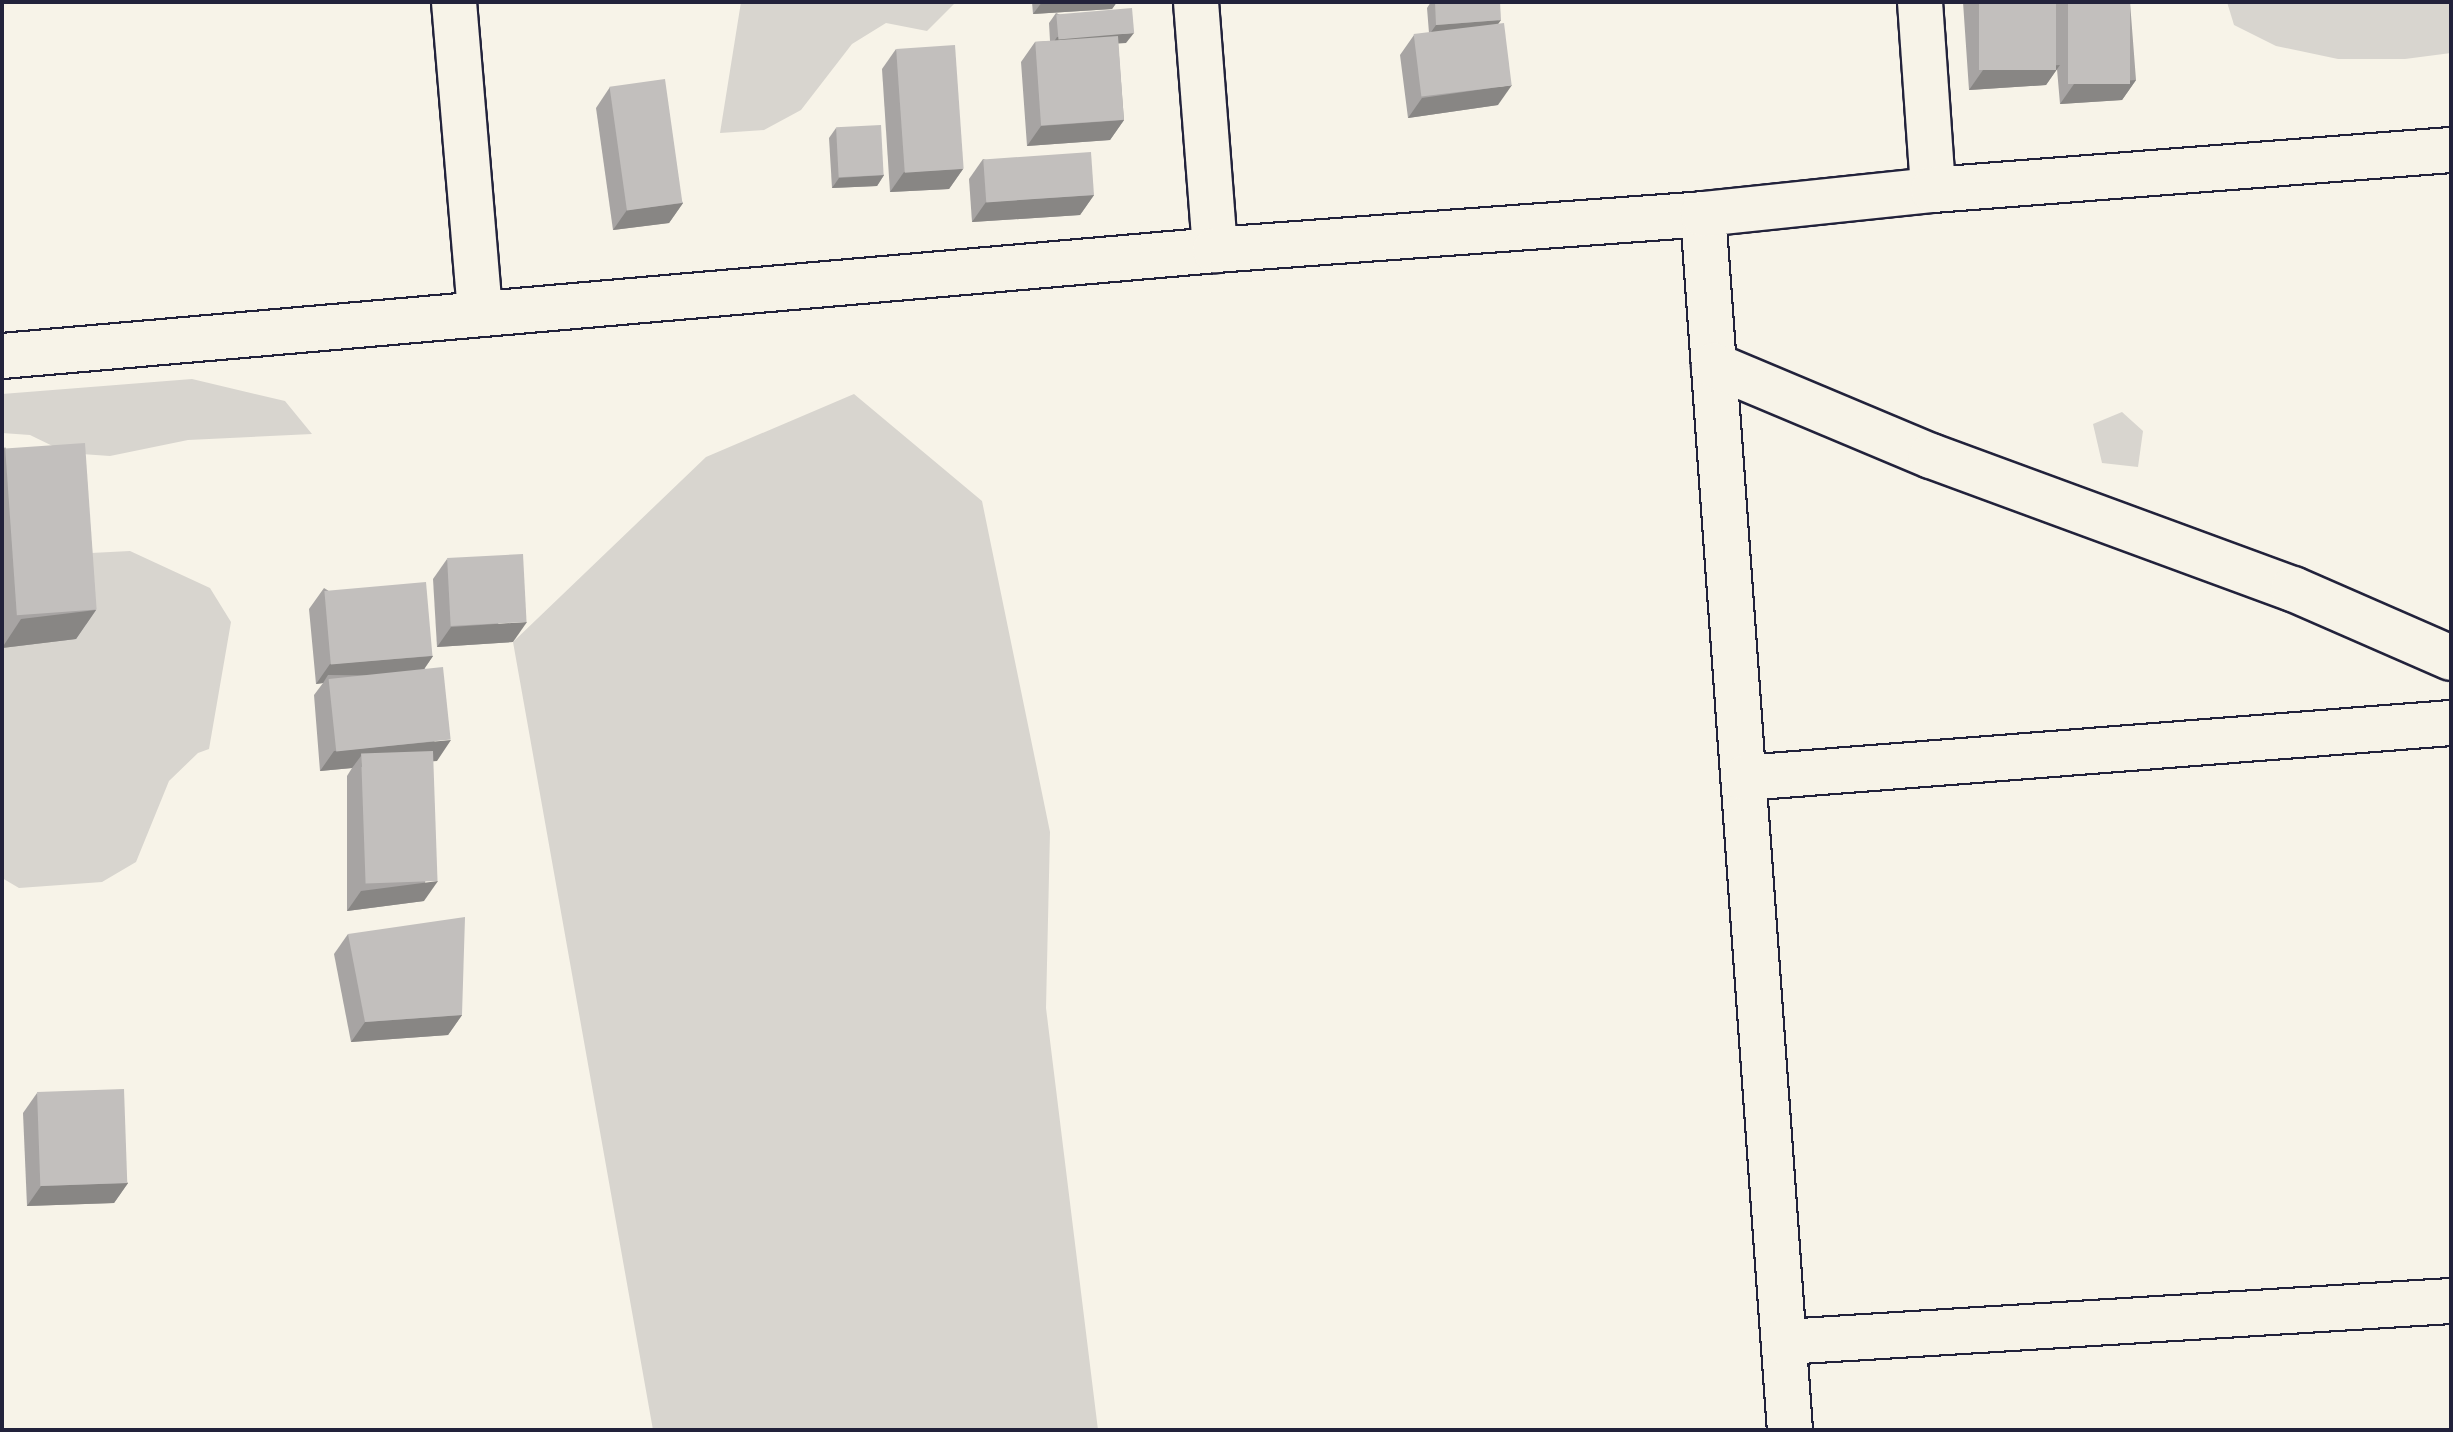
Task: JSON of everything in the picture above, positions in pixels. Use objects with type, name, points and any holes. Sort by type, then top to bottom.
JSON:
[{"type":"street","points":[[454,2],[480,314]]},
{"type":"street","points":[[1196,2],[1215,250]]},
{"type":"street","points":[[1920,2],[1933,190]]},
{"type":"street","points":[[2,356],[1215,250],[1703,214],[1933,190],[2451,150]]},
{"type":"street","points":[[1703,214],[1790,1430]]},
{"type":"street","points":[[1714,365],[1931,456],[2293,589],[2451,658]]},
{"type":"street","points":[[1744,778],[2451,723]]},
{"type":"street","points":[[1784,1342],[2451,1301]]},
{"type":"shaded area","points":[[741,2],[956,2],[927,31],[886,23],[852,44],[801,110],[764,130],[720,133]]},
{"type":"shaded area","points":[[2227,2],[2451,2],[2451,53],[2405,59],[2338,59],[2276,46],[2234,25]]},
{"type":"shaded area","points":[[192,379],[285,401],[312,434],[188,440],[110,456],[67,453],[30,435],[2,433],[2,394]]},
{"type":"shaded area","points":[[854,394],[982,501],[1050,832],[1046,1008],[1098,1430],[653,1430],[513,642],[706,457]]},
{"type":"shaded area","points":[[2122,412],[2143,431],[2138,467],[2102,463],[2093,424]]},
{"type":"shaded area","points":[[130,551],[210,588],[231,622],[209,749],[198,753],[169,781],[136,862],[102,882],[19,888],[2,878],[2,613],[91,553]]},
{"type":"building","points":[[1435,2],[1500,2],[1501,20],[1436,25]]},
{"type":"building","points":[[1979,2],[2056,2],[2056,70],[1979,70]]},
{"type":"building","points":[[2068,2],[2130,2],[2130,84],[2068,84]]},
{"type":"building","points":[[1132,8],[1134,33],[1058,40],[1056,15]]},
{"type":"building","points":[[1504,23],[1512,86],[1421,97],[1414,34]]},
{"type":"building","points":[[1118,36],[1124,120],[1041,126],[1035,42]]},
{"type":"building","points":[[955,45],[964,169],[905,173],[896,49]]},
{"type":"building","points":[[665,79],[682,203],[627,211],[610,87]]},
{"type":"building","points":[[881,125],[884,175],[839,177],[836,127]]},
{"type":"building","points":[[1091,152],[1094,195],[986,202],[983,160]]},
{"type":"building","points":[[85,443],[97,610],[17,615],[5,449]]},
{"type":"building","points":[[523,554],[527,622],[451,626],[447,558]]},
{"type":"building","points":[[426,582],[432,656],[331,665],[324,591]]},
{"type":"building","points":[[443,667],[451,740],[336,752],[329,679]]},
{"type":"building","points":[[433,751],[438,881],[366,883],[361,754]]},
{"type":"building","points":[[465,917],[462,1015],[365,1022],[348,934]]},
{"type":"building","points":[[124,1089],[127,1183],[40,1186],[37,1092]]}]
